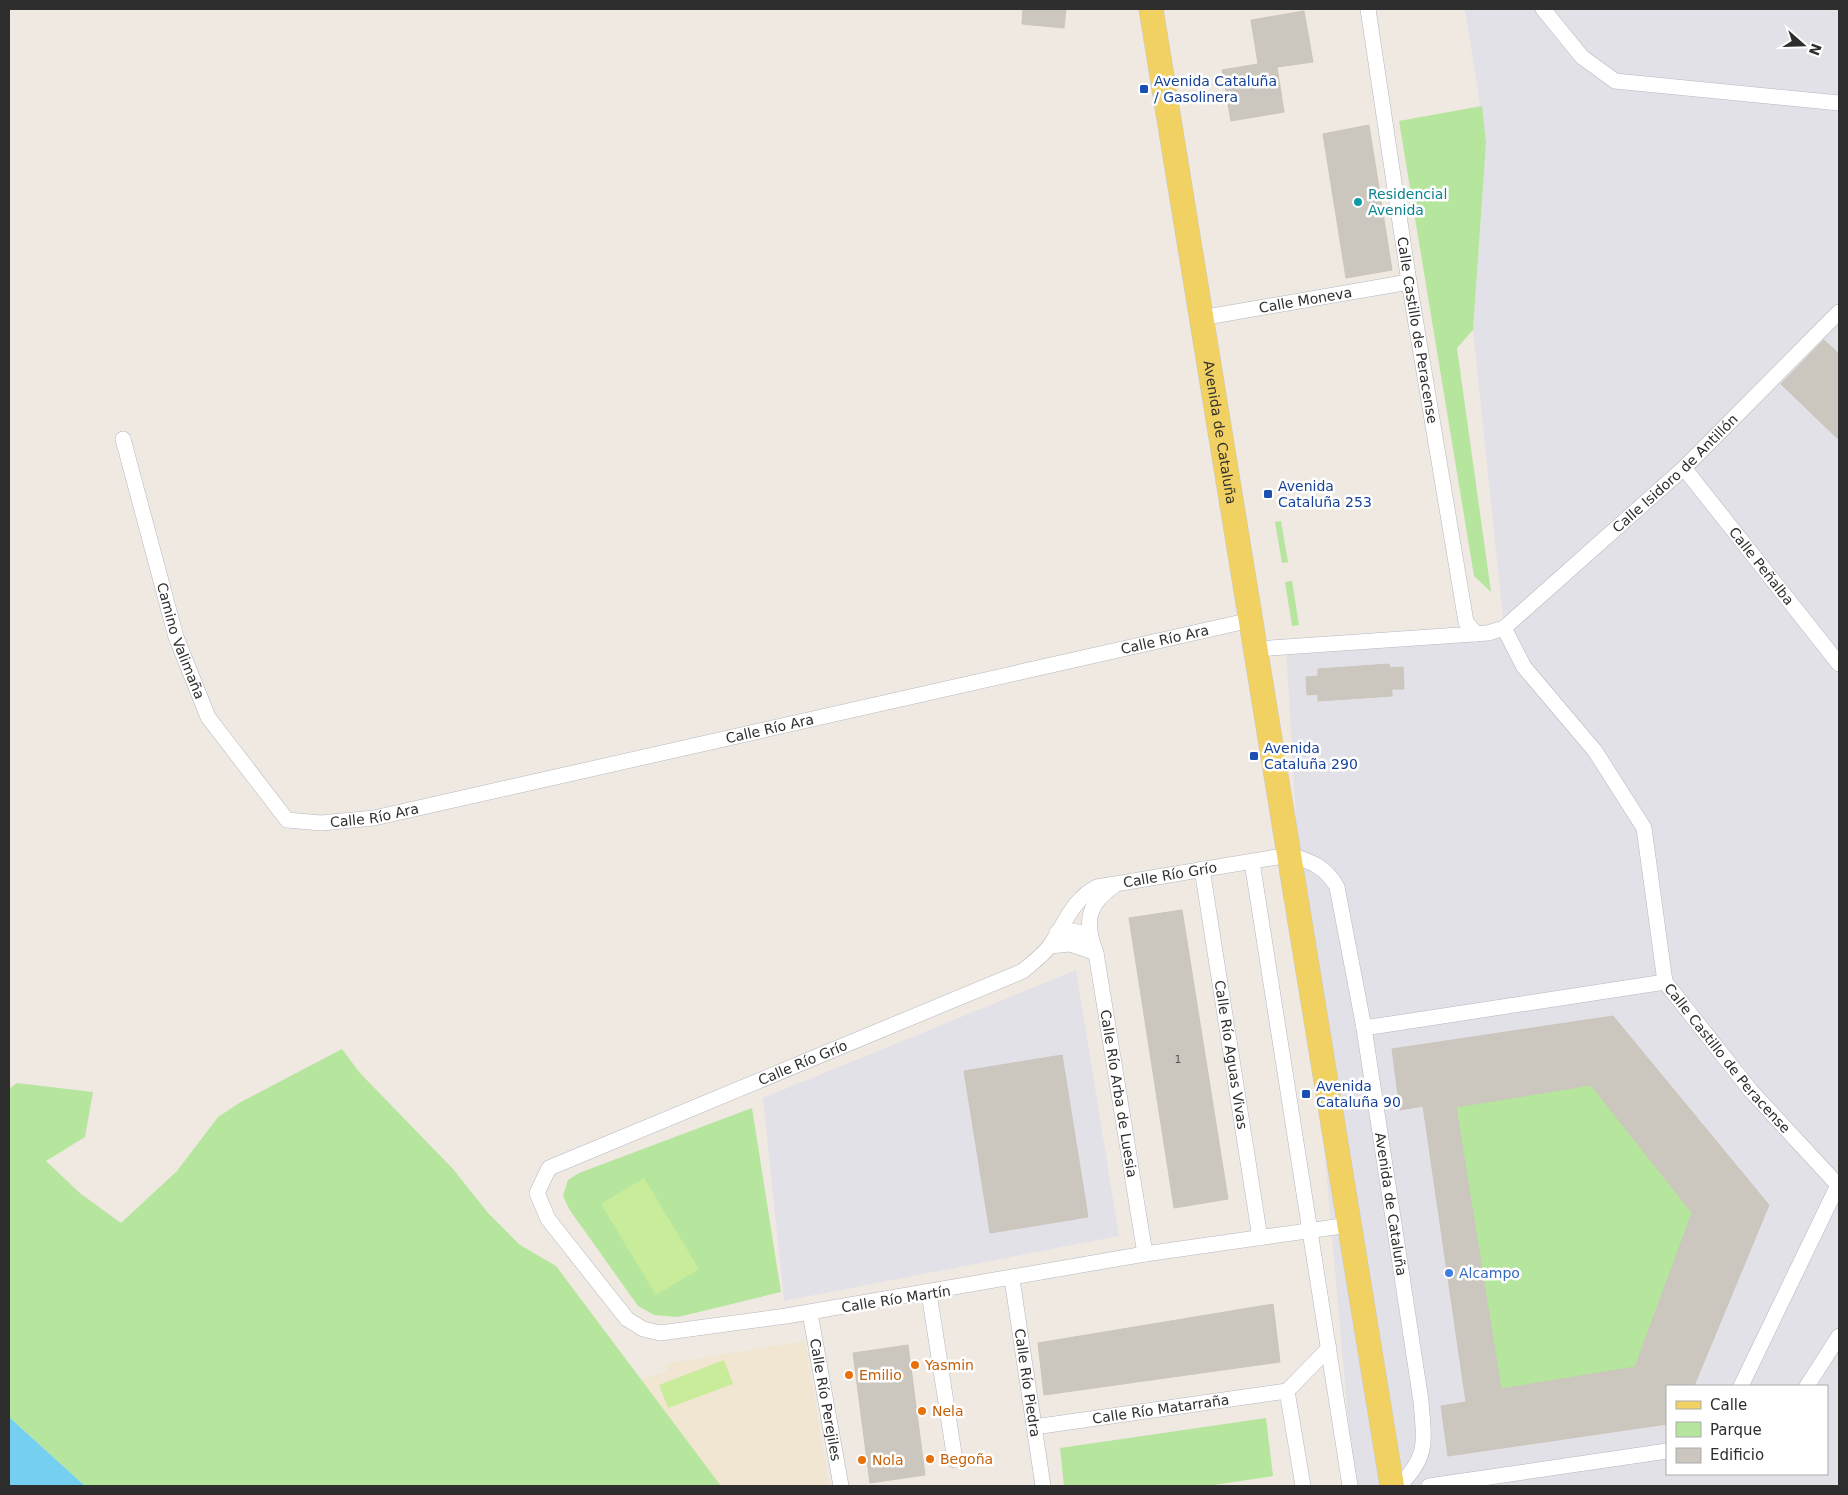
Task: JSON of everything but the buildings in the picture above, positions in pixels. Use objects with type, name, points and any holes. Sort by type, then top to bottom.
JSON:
[{"type":"main road","name":"Avenida de Cataluña","points":[[1152,9],[1392,1486]]},
{"type":"street","name":"Calle Castillo de Peracense","points":[[1368,9],[1409,282],[1467,630]]},
{"type":"street","points":[[1543,9],[1582,57],[1615,81],[1839,103]]},
{"type":"street","name":"Calle Moneva","points":[[1201,318],[1409,282]]},
{"type":"street","name":"Calle Isidoro de Antillón","points":[[1504,628],[1684,468],[1836,322]]},
{"type":"street","name":"Camino Valimaña","points":[[123,439],[176,637],[208,717],[287,820]]},
{"type":"street","name":"Calle Peñalba","points":[[1684,468],[1839,664]]},
{"type":"street","name":"Calle Río Ara","points":[[287,820],[321,823],[374,818],[1251,620]]},
{"type":"street","name":"Calle Castillo de Peracense","points":[[1504,628],[1524,667],[1594,751],[1644,828],[1666,982],[1751,1091],[1839,1184]]},
{"type":"street","points":[[1256,649],[1504,628]]},
{"type":"street","name":"Calle Río Grío","points":[[549,1168],[1012,977],[1023,971],[1050,946],[1070,912],[1091,890],[1116,884],[1289,855]]},
{"type":"street","name":"Avenida de Cataluña","points":[[1289,855],[1320,866],[1330,875],[1337,887],[1364,1028],[1421,1401],[1422,1454],[1413,1473],[1399,1486]]},
{"type":"street","points":[[1252,862],[1308,1231],[1329,1348],[1350,1486]]},
{"type":"street","name":"Calle Río Aguas Vivas","points":[[1202,870],[1260,1238]]},
{"type":"street","points":[[1057,932],[1066,930],[1088,934],[1089,921],[1094,906],[1103,893],[1116,884]]},
{"type":"street","name":"Calle Río Arba de Luesia","points":[[1088,934],[1096,952],[1145,1254]]},
{"type":"street","points":[[1050,946],[1070,944],[1096,952]]},
{"type":"street","points":[[1364,1028],[1666,982]]},
{"type":"street","name":"Calle Río Martín","points":[[549,1168],[537,1193],[548,1219],[616,1307],[635,1325],[652,1332],[665,1333],[929,1294],[1145,1254],[1349,1225]]},
{"type":"street","points":[[1741,1385],[1839,1184]]},
{"type":"street","name":"Calle Río Piedra","points":[[1012,1278],[1043,1486]]},
{"type":"street","points":[[929,1294],[955,1460]]},
{"type":"street","name":"Calle Río Perejiles","points":[[810,1313],[841,1486]]},
{"type":"street","points":[[1808,1385],[1839,1336]]},
{"type":"street","points":[[1303,1486],[1287,1391],[1329,1348]]},
{"type":"street","name":"Calle Río Matarraña","points":[[1034,1427],[1287,1391]]},
{"type":"street","points":[[1429,1486],[1666,1452]]},
{"type":"shaded area","points":[[1465,9],[1839,9],[1839,1486],[1354,1486],[1298,851],[1286,648],[1504,628],[1473,330],[1486,143]]},
{"type":"shaded area","points":[[1076,970],[1119,1236],[784,1301],[763,1098]]},
{"type":"shaded area","points":[[805,1341],[829,1486],[720,1486],[639,1379],[667,1372],[666,1364]]},
{"type":"green space","points":[[1482,106],[1486,143],[1473,330],[1457,348],[1491,592],[1474,576],[1399,121]]},
{"type":"green space","points":[[1281,521],[1288,562],[1282,563],[1275,522]]},
{"type":"green space","points":[[1292,581],[1299,625],[1292,626],[1285,582]]},
{"type":"green space","points":[[342,1049],[360,1073],[453,1169],[488,1213],[520,1245],[556,1266],[721,1486],[85,1486],[9,1417],[9,1089],[17,1083],[93,1092],[85,1137],[46,1161],[81,1194],[121,1223],[177,1171],[218,1117],[239,1103]]},
{"type":"green space","points":[[1591,1085],[1692,1213],[1635,1367],[1501,1389],[1456,1107]]},
{"type":"green space","points":[[752,1108],[781,1292],[678,1317],[654,1315],[638,1306],[569,1209],[563,1196],[568,1180],[579,1173]]},
{"type":"green space","points":[[644,1178],[699,1269],[656,1295],[601,1204]]},
{"type":"green space","points":[[724,1360],[733,1384],[668,1408],[659,1385]]},
{"type":"green space","points":[[1266,1418],[1273,1476],[1208,1486],[1064,1486],[1060,1448]]},
{"type":"water","points":[[9,1417],[85,1486],[9,1486]]},
{"type":"place","name":"Avenida Cataluña / Gasolinera","points":[[1144,89]]},
{"type":"place","name":"Residencial Avenida","points":[[1358,202]]},
{"type":"place","name":"Avenida Cataluña 253","points":[[1268,494]]},
{"type":"place","name":"Avenida Cataluña 290","points":[[1254,756]]},
{"type":"place","name":"Avenida Cataluña 90","points":[[1306,1094]]},
{"type":"place","name":"Alcampo","points":[[1449,1273]]},
{"type":"place","name":"Yasmin","points":[[915,1365]]},
{"type":"place","name":"Emilio","points":[[849,1375]]},
{"type":"place","name":"Nela","points":[[922,1411]]},
{"type":"place","name":"Begoña","points":[[930,1459]]},
{"type":"place","name":"Nola","points":[[862,1460]]}]
